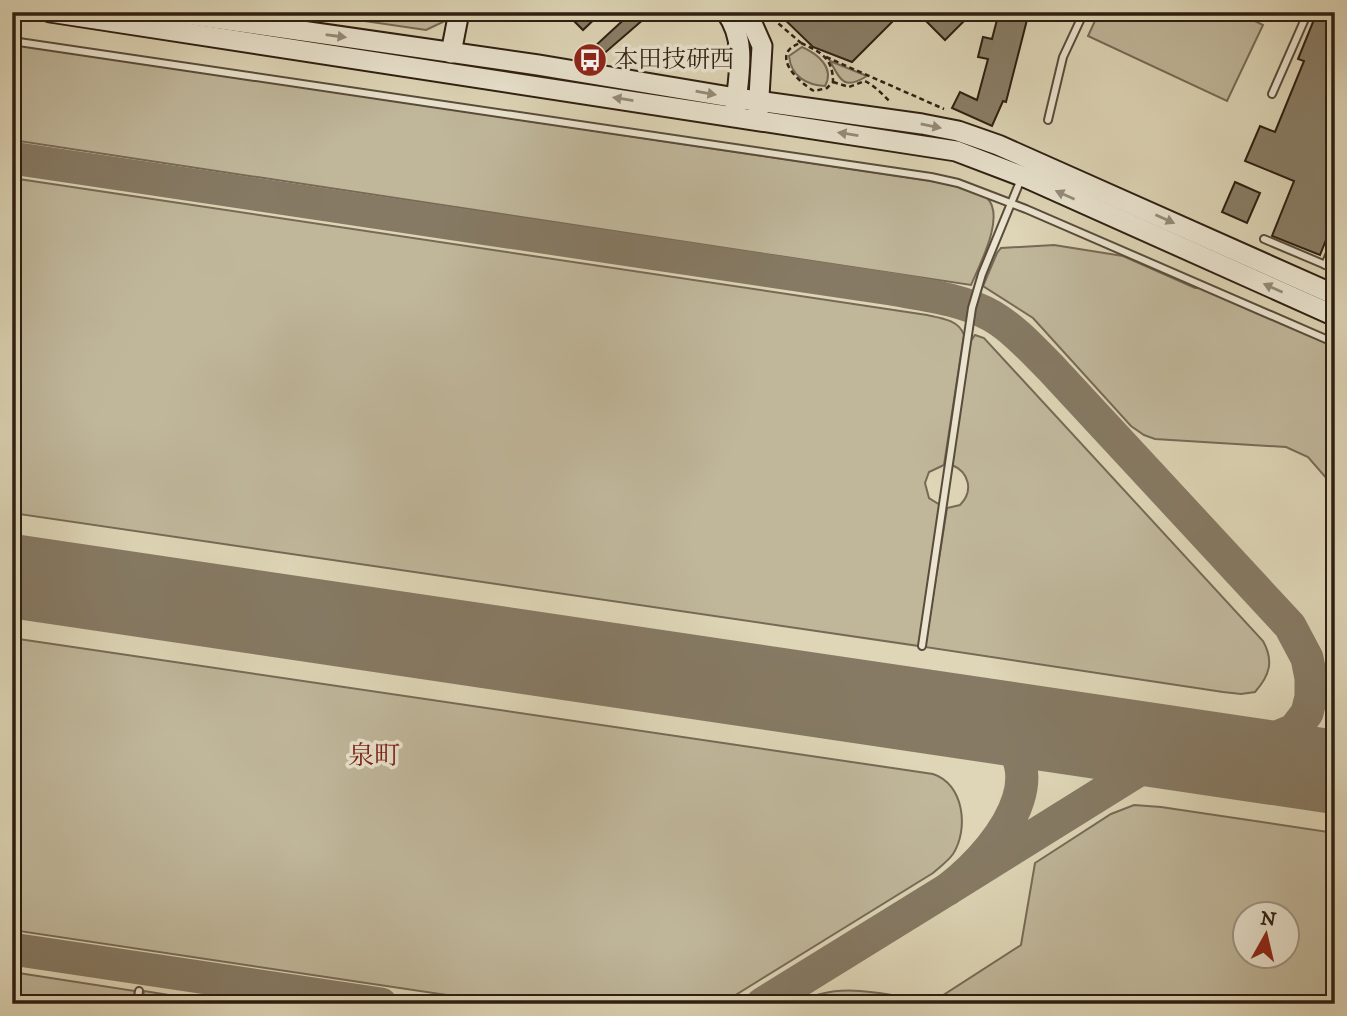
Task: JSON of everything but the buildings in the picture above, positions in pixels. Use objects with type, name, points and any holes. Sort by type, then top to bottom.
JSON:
[{"type":"street","points":[[50,12],[448,75],[735,107]]},
{"type":"street","points":[[172,12],[538,65],[956,151],[1027,178],[1335,316]]},
{"type":"street","points":[[451,54],[459,12]]},
{"type":"street","points":[[726,12],[738,37],[741,54],[735,107]]},
{"type":"street","points":[[756,15],[762,46],[758,111]]},
{"type":"street","points":[[758,111],[922,124],[958,131],[1009,150],[1335,295]]},
{"type":"lane","points":[[1048,120],[1063,57],[1084,12]]},
{"type":"lane","points":[[1272,94],[1308,12]]},
{"type":"lane","points":[[12,41],[958,183],[1335,343]]},
{"type":"lane","points":[[922,646],[972,307],[1019,184]]},
{"type":"lane","points":[[1264,239],[1335,269]]},
{"type":"lane","points":[[1325,265],[1335,241]]},
{"type":"lane","points":[[137,1004],[139,991]]},
{"type":"path","points":[[391,12],[415,12]]},
{"type":"path","points":[[756,15],[826,57],[944,109]]},
{"type":"path","points":[[801,43],[794,45],[788,52],[786,61],[791,73],[814,91],[827,88],[833,82],[833,70],[826,57]]},
{"type":"path","points":[[833,82],[849,87],[864,81],[890,102]]},
{"type":"shaded area","points":[[303,12],[449,12],[447,20],[426,30]]},
{"type":"shaded area","points":[[1099,12],[1237,12],[1263,25],[1227,101],[1088,36]]},
{"type":"shaded area","points":[[12,44],[951,184],[975,191],[987,198],[994,217],[992,228],[985,254],[971,285],[12,140]]},
{"type":"shaded area","points":[[802,47],[823,62],[828,73],[825,86],[806,81],[793,69],[789,56]]},
{"type":"shaded area","points":[[830,61],[867,76],[847,83],[840,78]]},
{"type":"shaded area","points":[[12,178],[927,315],[954,323],[964,335],[944,465],[929,472],[925,483],[929,498],[940,505],[919,646],[12,513]]},
{"type":"shaded area","points":[[1054,245],[1123,256],[1335,345],[1335,488],[1308,457],[1286,447],[1155,439],[1131,426],[1033,318],[983,286],[1001,248]]},
{"type":"shaded area","points":[[975,335],[984,338],[1263,641],[1269,668],[1255,692],[1223,692],[925,647],[947,508],[960,505],[968,488],[966,477],[952,465],[970,342]]},
{"type":"shaded area","points":[[12,638],[933,774],[943,779],[957,797],[961,808],[961,832],[953,854],[933,873],[721,1004],[507,1004],[12,930]]},
{"type":"shaded area","points":[[1134,805],[1335,833],[1335,1004],[797,1004],[812,996],[845,990],[928,1001],[937,999],[1021,945],[1035,863],[1111,814]]},
{"type":"shaded area","points":[[12,972],[135,991],[133,1004],[12,1004]]},
{"type":"shaded area","points":[[144,991],[225,1004],[142,1004]]},
{"type":"taxiway","points":[[12,158],[917,293],[968,305],[1008,327],[1050,367],[1290,626],[1307,658],[1311,697],[1307,713],[1294,730],[1253,747],[1194,752],[1147,765],[948,889]]},
{"type":"taxiway","points":[[762,1004],[948,889],[990,848],[1007,824],[1018,799],[1022,774],[1015,752],[997,732],[965,717]]},
{"type":"taxiway","points":[[12,949],[381,1004]]},
{"type":"runway","points":[[12,576],[1335,772]]},
{"type":"place","name":"本田技研西","points":[[590,60]]},
{"type":"district","name":"泉町","points":[[374,756]]}]
